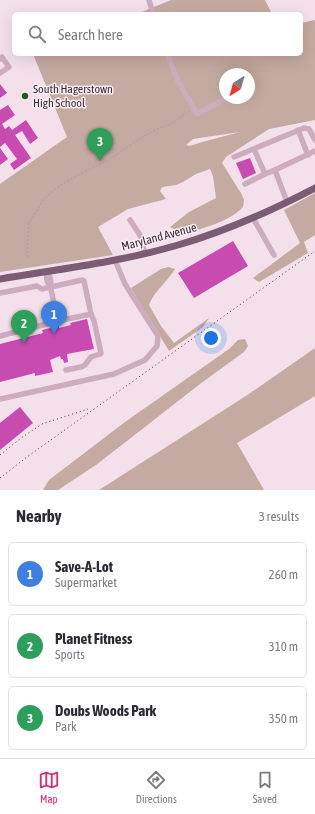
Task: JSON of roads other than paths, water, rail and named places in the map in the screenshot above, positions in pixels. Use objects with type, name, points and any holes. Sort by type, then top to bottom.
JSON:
[{"type":"main road","name":"Maryland Avenue","points":[[0,279],[115,260],[178,245],[253,218],[315,188]]},
{"type":"lane","points":[[150,0],[153,12]]},
{"type":"lane","points":[[168,56],[177,80],[197,114],[219,102]]},
{"type":"lane","points":[[0,59],[2,57],[9,67],[0,73]]},
{"type":"lane","points":[[234,157],[304,128],[310,129],[315,140]]},
{"type":"lane","points":[[298,130],[308,155]]},
{"type":"lane","points":[[254,149],[265,174]]},
{"type":"lane","points":[[245,184],[315,151]]},
{"type":"lane","points":[[275,170],[287,202]]},
{"type":"lane","points":[[253,218],[274,256]]},
{"type":"lane","points":[[130,220],[140,235],[145,254]]},
{"type":"lane","points":[[0,399],[114,374],[145,360],[157,346],[158,336],[126,284],[115,260]]},
{"type":"lane","points":[[47,272],[50,276],[50,286],[58,321]]},
{"type":"lane","points":[[0,293],[37,286],[42,289],[50,286],[82,280],[84,281],[101,353],[91,357],[85,365],[81,367],[66,370]]},
{"type":"lane","points":[[0,336],[91,314]]},
{"type":"railway","points":[[0,478],[27,457],[315,251]]},
{"type":"railway","points":[[0,455],[21,438],[42,424],[88,409]]},
{"type":"place","name":"South Hagerstown High School","points":[[25,96]]},
{"type":"place","name":"Doubs Woods Park","points":[[100,161]]},
{"type":"place","name":"Save-A-Lot","points":[[54,334]]},
{"type":"place","name":"Planet Fitness","points":[[24,343]]}]
